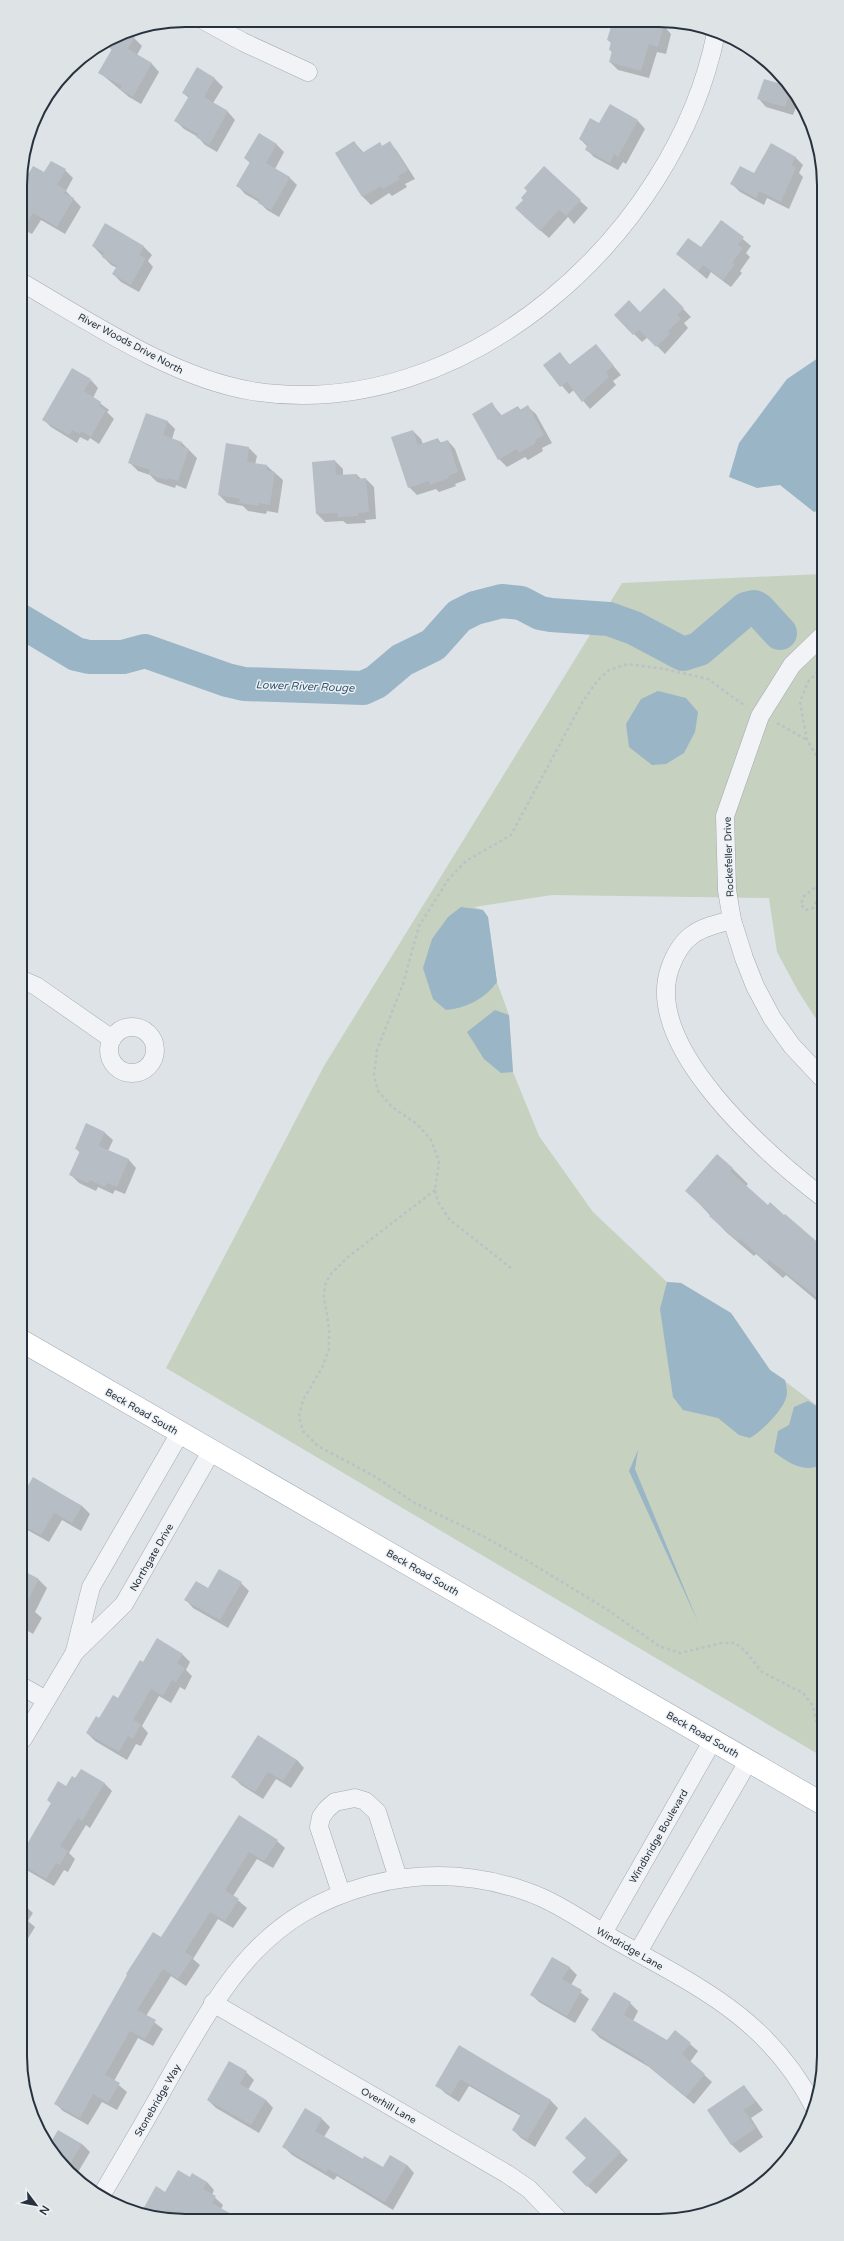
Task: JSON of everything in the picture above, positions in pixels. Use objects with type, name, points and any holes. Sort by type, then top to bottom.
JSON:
[{"type":"main road","name":"Beck Road South","points":[[27,1344],[817,1800]]},
{"type":"street","points":[[216,27],[242,42],[308,72]]},
{"type":"street","name":"River Woods Drive North","points":[[27,286],[186,373],[226,386],[276,394],[330,395],[362,391],[406,380],[445,366],[508,329],[566,285],[617,236],[656,179],[684,126],[702,84],[715,37]]},
{"type":"street","name":"Rockefeller Drive","points":[[817,641],[792,665],[760,716],[725,816],[728,890],[732,920],[755,986],[772,1018],[792,1046],[817,1073]]},
{"type":"street","points":[[732,920],[697,930],[680,946],[674,956],[667,976],[668,1013],[680,1043],[716,1097],[743,1129],[776,1160],[817,1193]]},
{"type":"street","points":[[27,982],[36,986],[112,1039]]},
{"type":"street","name":"Northgate Drive","points":[[27,1732],[74,1652],[91,1587],[180,1433]]},
{"type":"street","name":"Northgate Drive","points":[[74,1652],[124,1604],[212,1450]]},
{"type":"street","points":[[27,1689],[46,1700]]},
{"type":"street","name":"Windbridge Boulevard","points":[[603,1933],[713,1740]]},
{"type":"street","points":[[638,1952],[749,1760]]},
{"type":"street","points":[[341,1893],[320,1827],[321,1817],[327,1809],[342,1800],[355,1798],[365,1801],[377,1812],[398,1878]]},
{"type":"street","name":"Windridge Lane","points":[[213,2003],[237,1969],[266,1938],[304,1912],[341,1893],[398,1878],[454,1876],[506,1885],[547,1900],[730,2007],[756,2029],[784,2059],[803,2086],[811,2101]]},
{"type":"street","name":"Stonebridge Way","points":[[104,2191],[213,2003]]},
{"type":"street","name":"Overhill Lane","points":[[213,2003],[507,2174],[529,2189],[553,2214]]},
{"type":"path","points":[[511,1268],[450,1220],[438,1202],[435,1190],[439,1161],[431,1140],[417,1124],[392,1107],[378,1091],[374,1075],[377,1050],[403,984],[419,926],[448,880],[466,861],[511,835],[583,701],[598,680],[609,670],[628,664],[664,668],[708,679],[760,716],[806,740]]},
{"type":"path","points":[[817,672],[808,682],[800,702],[806,740],[817,757]]},
{"type":"path","points":[[817,886],[803,897],[801,905],[806,910],[813,908],[817,900]]},
{"type":"path","points":[[435,1190],[348,1257],[330,1275],[325,1285],[324,1297],[329,1328],[329,1349],[322,1368],[303,1400],[299,1416],[303,1431],[318,1446],[374,1476],[421,1506],[481,1535],[526,1560],[608,1610],[659,1646],[680,1653],[722,1643],[735,1643],[746,1652],[762,1672],[802,1693],[813,1706],[817,1725]]},
{"type":"green space","points":[[817,574],[817,1020],[798,991],[777,952],[769,898],[552,895],[474,907],[483,910],[488,917],[497,982],[509,1015],[513,1072],[539,1136],[593,1212],[667,1282],[681,1283],[731,1313],[770,1370],[817,1405],[817,1753],[166,1368],[324,1066],[622,583]]},
{"type":"water","points":[[817,359],[817,511],[814,512],[780,485],[757,488],[729,477],[739,443],[787,379]]},
{"type":"water","points":[[658,691],[686,698],[698,712],[695,732],[684,753],[666,764],[652,765],[629,747],[626,724],[641,699]]},
{"type":"water","points":[[461,907],[483,910],[488,917],[497,982],[487,993],[474,1002],[461,1007],[446,1010],[433,999],[423,968],[432,939],[448,917]]},
{"type":"water","points":[[495,1010],[509,1015],[513,1072],[501,1073],[484,1059],[467,1032]]},
{"type":"water","points":[[667,1282],[681,1283],[731,1313],[770,1370],[785,1380],[787,1393],[783,1405],[761,1430],[750,1438],[739,1435],[718,1418],[683,1410],[673,1397],[660,1309]]},
{"type":"water","points":[[808,1401],[817,1406],[816,1467],[809,1468],[797,1466],[774,1452],[778,1431],[789,1425],[794,1407]]},
{"type":"water","points":[[638,1450],[635,1469],[698,1622],[629,1471]]},
{"type":"building","points":[[611,27],[663,27],[658,47],[649,44],[641,71],[609,62],[612,51],[609,50],[611,42],[607,40]]},
{"type":"building","points":[[133,36],[135,37],[128,49],[152,63],[133,97],[120,89],[122,86],[98,73],[112,49],[108,47]]},
{"type":"building","points":[[197,67],[215,78],[204,97],[228,111],[209,145],[196,137],[198,134],[174,121],[189,96],[182,93]]},
{"type":"building","points":[[764,79],[780,84],[789,96],[785,107],[757,99]]},
{"type":"building","points":[[610,104],[638,120],[618,157],[614,154],[610,163],[585,150],[588,144],[579,139],[590,118],[599,123]]},
{"type":"building","points":[[259,133],[277,144],[266,163],[290,177],[271,210],[258,203],[260,200],[236,186],[250,162],[244,158]]},
{"type":"building","points":[[354,141],[362,153],[380,142],[382,146],[390,141],[408,170],[398,176],[400,179],[383,189],[381,186],[362,197],[335,153]]},
{"type":"building","points":[[771,143],[796,157],[791,165],[796,168],[781,202],[759,191],[756,198],[730,184],[740,166],[754,173]]},
{"type":"building","points":[[51,161],[66,169],[57,185],[66,190],[64,193],[74,198],[57,227],[33,213],[27,223],[27,176],[33,166],[44,172]]},
{"type":"building","points":[[544,166],[581,200],[566,216],[559,210],[540,231],[515,208],[523,200],[521,198],[527,191],[524,188]]},
{"type":"building","points":[[721,220],[744,237],[738,245],[743,248],[732,263],[735,264],[723,280],[703,265],[698,271],[676,254],[688,238],[701,247]]},
{"type":"building","points":[[105,223],[144,246],[139,255],[146,258],[131,285],[112,274],[117,266],[102,257],[104,253],[92,246]]},
{"type":"building","points":[[664,288],[684,308],[677,315],[681,319],[668,331],[670,334],[656,347],[639,330],[633,335],[614,315],[629,300],[640,312]]},
{"type":"building","points":[[596,344],[614,366],[606,372],[609,377],[582,402],[567,382],[560,387],[543,365],[560,352],[569,365]]},
{"type":"building","points":[[72,368],[91,379],[84,391],[101,402],[99,406],[106,410],[91,437],[81,431],[80,434],[72,430],[69,435],[42,420]]},
{"type":"building","points":[[492,402],[500,416],[518,406],[520,410],[528,405],[544,435],[535,440],[536,443],[519,453],[517,449],[498,460],[472,414]]},
{"type":"building","points":[[146,413],[168,421],[163,435],[182,442],[181,446],[189,449],[178,481],[168,478],[167,480],[148,474],[150,470],[128,463]]},
{"type":"building","points":[[413,430],[418,445],[438,438],[439,443],[448,440],[458,472],[448,476],[449,478],[430,485],[429,481],[408,488],[391,437]]},
{"type":"building","points":[[226,443],[249,447],[247,462],[267,465],[267,470],[275,472],[270,505],[259,503],[259,506],[239,503],[240,499],[218,495]]},
{"type":"building","points":[[335,460],[336,475],[357,474],[357,479],[366,478],[369,512],[358,513],[358,516],[338,517],[338,513],[316,514],[312,462]]},
{"type":"building","points":[[86,1123],[105,1132],[99,1146],[129,1159],[117,1187],[107,1183],[105,1187],[90,1180],[88,1183],[69,1175],[80,1151],[75,1149]]},
{"type":"building","points":[[717,1154],[733,1168],[730,1171],[768,1205],[770,1202],[817,1242],[817,1297],[769,1260],[767,1263],[740,1239],[738,1241],[709,1216],[711,1214],[685,1191]]},
{"type":"building","points":[[33,1477],[82,1506],[72,1523],[54,1513],[41,1535],[27,1528],[27,1487]]},
{"type":"building","points":[[219,1569],[242,1582],[220,1620],[184,1600],[196,1581],[208,1588]]},
{"type":"building","points":[[27,1573],[39,1579],[27,1602]]},
{"type":"building","points":[[157,1638],[183,1654],[177,1663],[185,1668],[176,1682],[172,1680],[163,1696],[151,1689],[133,1720],[141,1724],[133,1739],[128,1736],[119,1752],[86,1733],[96,1716],[99,1718],[113,1695],[118,1698],[140,1660],[143,1662]]},
{"type":"building","points":[[258,1735],[297,1760],[283,1781],[268,1772],[255,1792],[231,1777]]},
{"type":"building","points":[[81,1769],[105,1783],[82,1821],[78,1818],[60,1846],[68,1851],[60,1865],[56,1863],[46,1879],[27,1867],[27,1844],[51,1803],[47,1800],[58,1781],[66,1786],[72,1776],[75,1778]]},
{"type":"building","points":[[239,1815],[278,1840],[264,1861],[249,1852],[225,1890],[239,1899],[225,1921],[210,1912],[185,1952],[193,1957],[178,1979],[163,1969],[137,2010],[156,2020],[145,2039],[130,2031],[105,2075],[120,2083],[108,2103],[93,2094],[80,2118],[54,2104],[127,1975],[126,1974],[153,1932],[161,1937]]},
{"type":"building","points":[[552,1957],[570,1967],[562,1979],[582,1990],[567,2016],[530,1995]]},
{"type":"building","points":[[614,1992],[631,2002],[624,2015],[667,2040],[675,2030],[691,2043],[682,2054],[705,2074],[686,2097],[640,2059],[591,2030]]},
{"type":"building","points":[[459,2045],[551,2100],[527,2140],[512,2130],[521,2114],[460,2079],[451,2095],[435,2086]]},
{"type":"building","points":[[229,2061],[247,2071],[240,2084],[266,2100],[251,2125],[207,2100]]},
{"type":"building","points":[[744,2085],[756,2102],[744,2110],[756,2128],[731,2145],[707,2110]]},
{"type":"building","points":[[305,2108],[322,2118],[315,2131],[363,2159],[364,2156],[383,2167],[390,2155],[407,2165],[385,2202],[328,2169],[326,2172],[282,2147]]},
{"type":"building","points":[[585,2117],[621,2152],[587,2187],[572,2172],[586,2158],[565,2138]]},
{"type":"building","points":[[58,2130],[82,2144],[70,2164],[52,2141]]},
{"type":"building","points":[[178,2170],[190,2177],[192,2173],[207,2182],[203,2189],[216,2196],[212,2203],[231,2214],[175,2214],[167,2209],[165,2213],[143,2209],[156,2186],[165,2192]]},
{"type":"waterway","name":"Lower River Rouge","points":[[27,625],[76,654],[89,657],[123,657],[145,651],[227,680],[244,684],[363,688],[376,682],[402,660],[433,645],[459,616],[475,608],[502,601],[521,603],[540,613],[551,615],[609,619],[634,628],[683,654],[699,649],[746,609],[754,607],[758,609],[780,633]]}]
